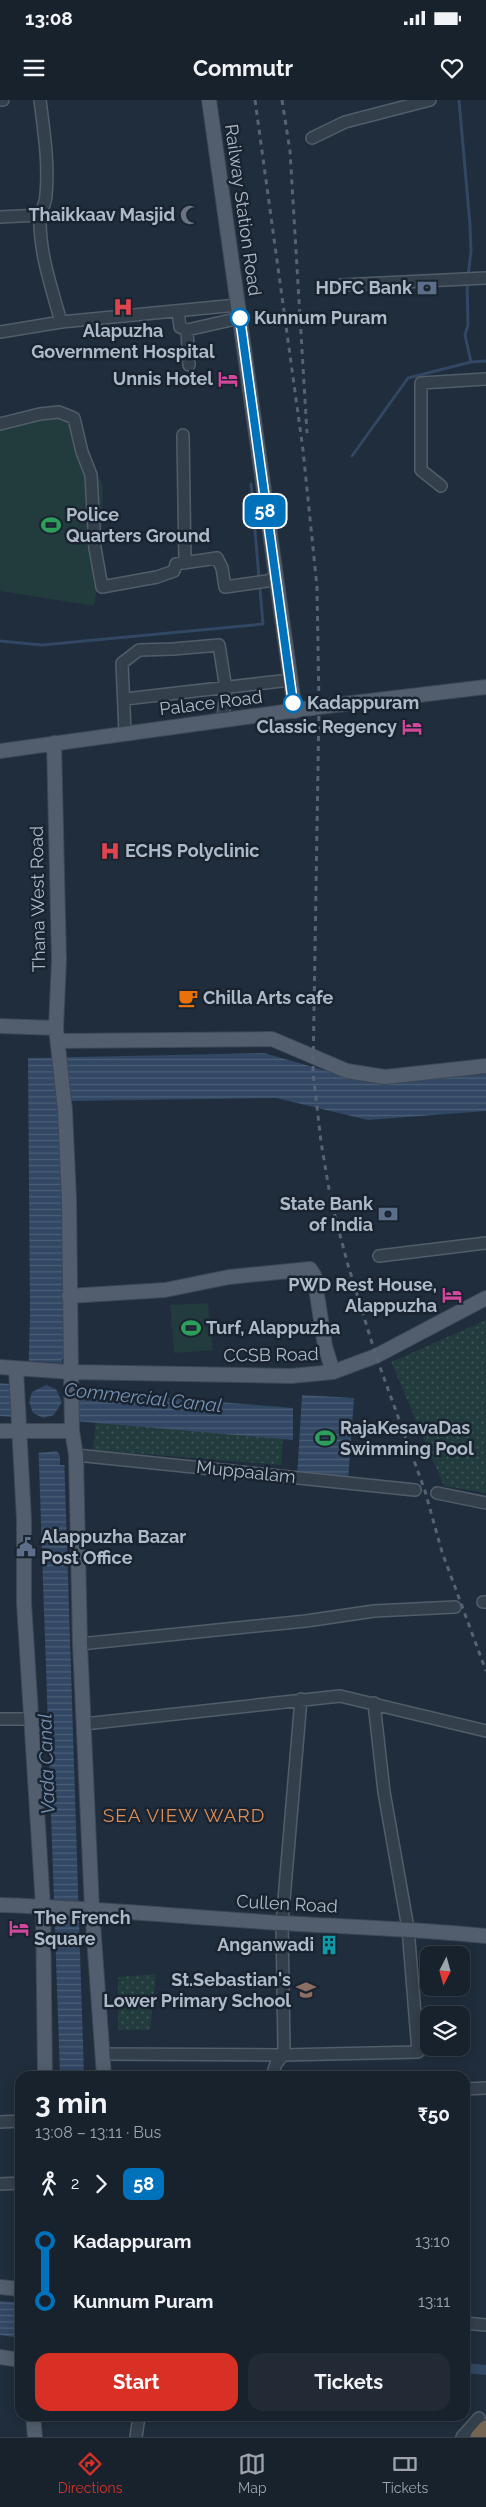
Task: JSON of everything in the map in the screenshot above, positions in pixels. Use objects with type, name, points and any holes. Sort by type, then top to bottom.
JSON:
[{"type":"highway","points":[[478,2437],[484,2421]]},
{"type":"main road","name":"Railway Station Road","points":[[209,100],[238,311],[270,580],[295,711]]},
{"type":"main road","name":"Palace Road","points":[[0,751],[125,732],[486,687]]},
{"type":"main road","name":"Thana West Road","points":[[54,744],[59,960],[58,1041],[65,1110],[69,1199],[69,1296]]},
{"type":"main road","points":[[0,1026],[58,1041],[272,1039],[348,1071],[385,1077],[486,1066]]},
{"type":"main road","points":[[104,2071],[89,1909],[76,1455],[70,1428],[69,1296],[166,1290],[229,1277],[310,1269],[314,1275],[325,1346],[333,1372]]},
{"type":"main road","name":"CCSB Road","points":[[22,1369],[69,1372],[291,1376],[333,1372],[376,1356],[486,1298]]},
{"type":"main road","points":[[0,1367],[22,1369],[17,1383],[19,1415],[25,1432],[24,1603],[44,1906],[45,2071]]},
{"type":"main road","points":[[0,1431],[25,1432],[70,1428]]},
{"type":"main road","points":[[0,1905],[44,1906]]},
{"type":"main road","name":"Cullen Road","points":[[44,1906],[282,1923],[408,1928],[486,1936]]},
{"type":"main road","points":[[0,2287],[15,2288]]},
{"type":"main road","points":[[0,2358],[15,2360]]},
{"type":"main road","points":[[34,2421],[36,2437]]},
{"type":"street","points":[[40,100],[48,156],[46,204],[40,215],[45,259],[61,322]]},
{"type":"street","points":[[312,138],[346,122],[415,101],[430,100]]},
{"type":"street","points":[[0,217],[40,215]]},
{"type":"street","points":[[341,285],[486,278]]},
{"type":"street","points":[[178,311],[180,327],[187,330],[238,311]]},
{"type":"street","points":[[0,332],[61,322],[178,311],[238,311]]},
{"type":"street","points":[[187,330],[189,365]]},
{"type":"street","points":[[441,486],[421,470],[421,384],[486,379]]},
{"type":"street","points":[[0,424],[40,414],[59,412],[74,418],[82,452],[91,475],[95,548],[102,587],[174,572],[176,564],[217,558],[222,568],[225,587],[270,580]]},
{"type":"street","points":[[184,435],[185,563]]},
{"type":"street","points":[[125,732],[122,663],[139,650],[219,645],[226,689],[223,720]]},
{"type":"street","points":[[125,699],[226,689],[290,680]]},
{"type":"street","points":[[379,1256],[486,1243]]},
{"type":"street","name":"Muppaalam","points":[[76,1455],[415,1490]]},
{"type":"street","points":[[437,1493],[486,1503]]},
{"type":"street","points":[[80,1644],[306,1621],[374,1611],[455,1608]]},
{"type":"street","points":[[84,1724],[340,1696],[486,1731]]},
{"type":"street","points":[[274,2071],[276,2064],[283,2055],[282,1923],[301,1699]]},
{"type":"street","points":[[103,2054],[283,2055],[418,2052],[408,1928],[389,1819],[374,1703]]},
{"type":"street","points":[[0,1719],[31,1719]]},
{"type":"street","points":[[470,2089],[486,2088]]},
{"type":"street","points":[[0,2122],[15,2121]]},
{"type":"street","points":[[0,2184],[15,2183]]},
{"type":"street","points":[[470,2323],[486,2325]]},
{"type":"street","points":[[470,2417],[484,2421]]},
{"type":"street","points":[[136,2437],[138,2421]]},
{"type":"street","points":[[462,2437],[484,2421]]},
{"type":"green space","name":"Police Quarters Ground","points":[[68,416],[103,486],[101,565],[94,606],[0,591],[0,428]]},
{"type":"green space","name":"Turf, Alappuzha","points":[[208,1303],[213,1350],[174,1353],[170,1305]]},
{"type":"green space","points":[[486,1320],[486,1493],[444,1486],[391,1362]]},
{"type":"green space","points":[[98,1392],[285,1407],[281,1465],[93,1450]]},
{"type":"green space","points":[[156,1974],[150,2030],[118,2030],[118,1977]]},
{"type":"water","name":"Commercial Canal","points":[[264,1053],[362,1081],[381,1083],[486,1074],[486,1111],[368,1120],[276,1098],[72,1101],[59,1106],[67,1390],[293,1408],[293,1440],[63,1420],[84,2071],[60,2071],[36,1419],[0,1416],[0,1383],[28,1386],[30,1315],[28,1058]]},
{"type":"water","name":"RajaKesavaDas Swimming Pool","points":[[302,1395],[354,1398],[348,1482],[297,1478]]},
{"type":"water","points":[[0,2301],[15,2302],[15,2337],[0,2335]]},
{"type":"pier","points":[[62,1359],[69,1359],[70,1388],[79,1389],[79,1423],[66,1422],[67,1465],[60,1465],[60,1456],[57,1451],[36,1453],[34,1421],[12,1419],[10,1382],[26,1384],[26,1361],[62,1363]],"holes":[[[46,1385],[56,1389],[62,1402],[54,1415],[43,1418],[33,1413],[29,1402],[32,1392]]]},
{"type":"waterway","points":[[459,100],[470,225],[471,251],[468,276]]},
{"type":"waterway","points":[[467,282],[468,325],[465,335],[471,362]]},
{"type":"waterway","points":[[352,456],[408,378],[471,362],[486,361]]},
{"type":"waterway","points":[[0,641],[42,645],[263,624],[251,484]]},
{"type":"waterway","points":[[470,2368],[486,2370]]},
{"type":"railway","points":[[255,100],[303,450],[317,587],[319,707],[313,1072],[321,1142],[331,1201],[348,1265],[376,1356],[425,1491],[442,1552],[486,1671]]},
{"type":"railway","points":[[282,100],[290,151],[307,433]]},
{"type":"bus line","name":"58","points":[[240,318],[274,578],[293,703]]},
{"type":"place","name":"Thaikkaav Masjid","points":[[190,215]]},
{"type":"place","name":"HDFC Bank","points":[[427,288]]},
{"type":"place","name":"Alapuzha Government Hospital","points":[[123,307]]},
{"type":"place","name":"Kunnum Puram","points":[[240,318]]},
{"type":"place","name":"Unnis Hotel","points":[[228,379]]},
{"type":"place","name":"Police Quarters Ground","points":[[51,525]]},
{"type":"place","name":"Kadappuram","points":[[293,703]]},
{"type":"place","name":"Classic Regency","points":[[412,727]]},
{"type":"place","name":"ECHS Polyclinic","points":[[110,851]]},
{"type":"place","name":"Chilla Arts cafe","points":[[188,998]]},
{"type":"place","name":"State Bank of India","points":[[388,1214]]},
{"type":"place","name":"PWD Rest House, Alappuzha","points":[[452,1295]]},
{"type":"place","name":"Turf, Alappuzha","points":[[191,1328]]},
{"type":"place","name":"RajaKesavaDas Swimming Pool","points":[[325,1438]]},
{"type":"place","name":"Alappuzha Bazar Post Office","points":[[26,1547]]},
{"type":"place","name":"The French Square","points":[[19,1928]]},
{"type":"place","name":"Anganwadi","points":[[329,1945]]},
{"type":"place","name":"St.Sebastian's Lower Primary School","points":[[306,1990]]},
{"type":"district","name":"SEA VIEW WARD","points":[[184,1815]]},
{"type":"water label","name":"Vada Canal","points":[[46,1764]]}]
